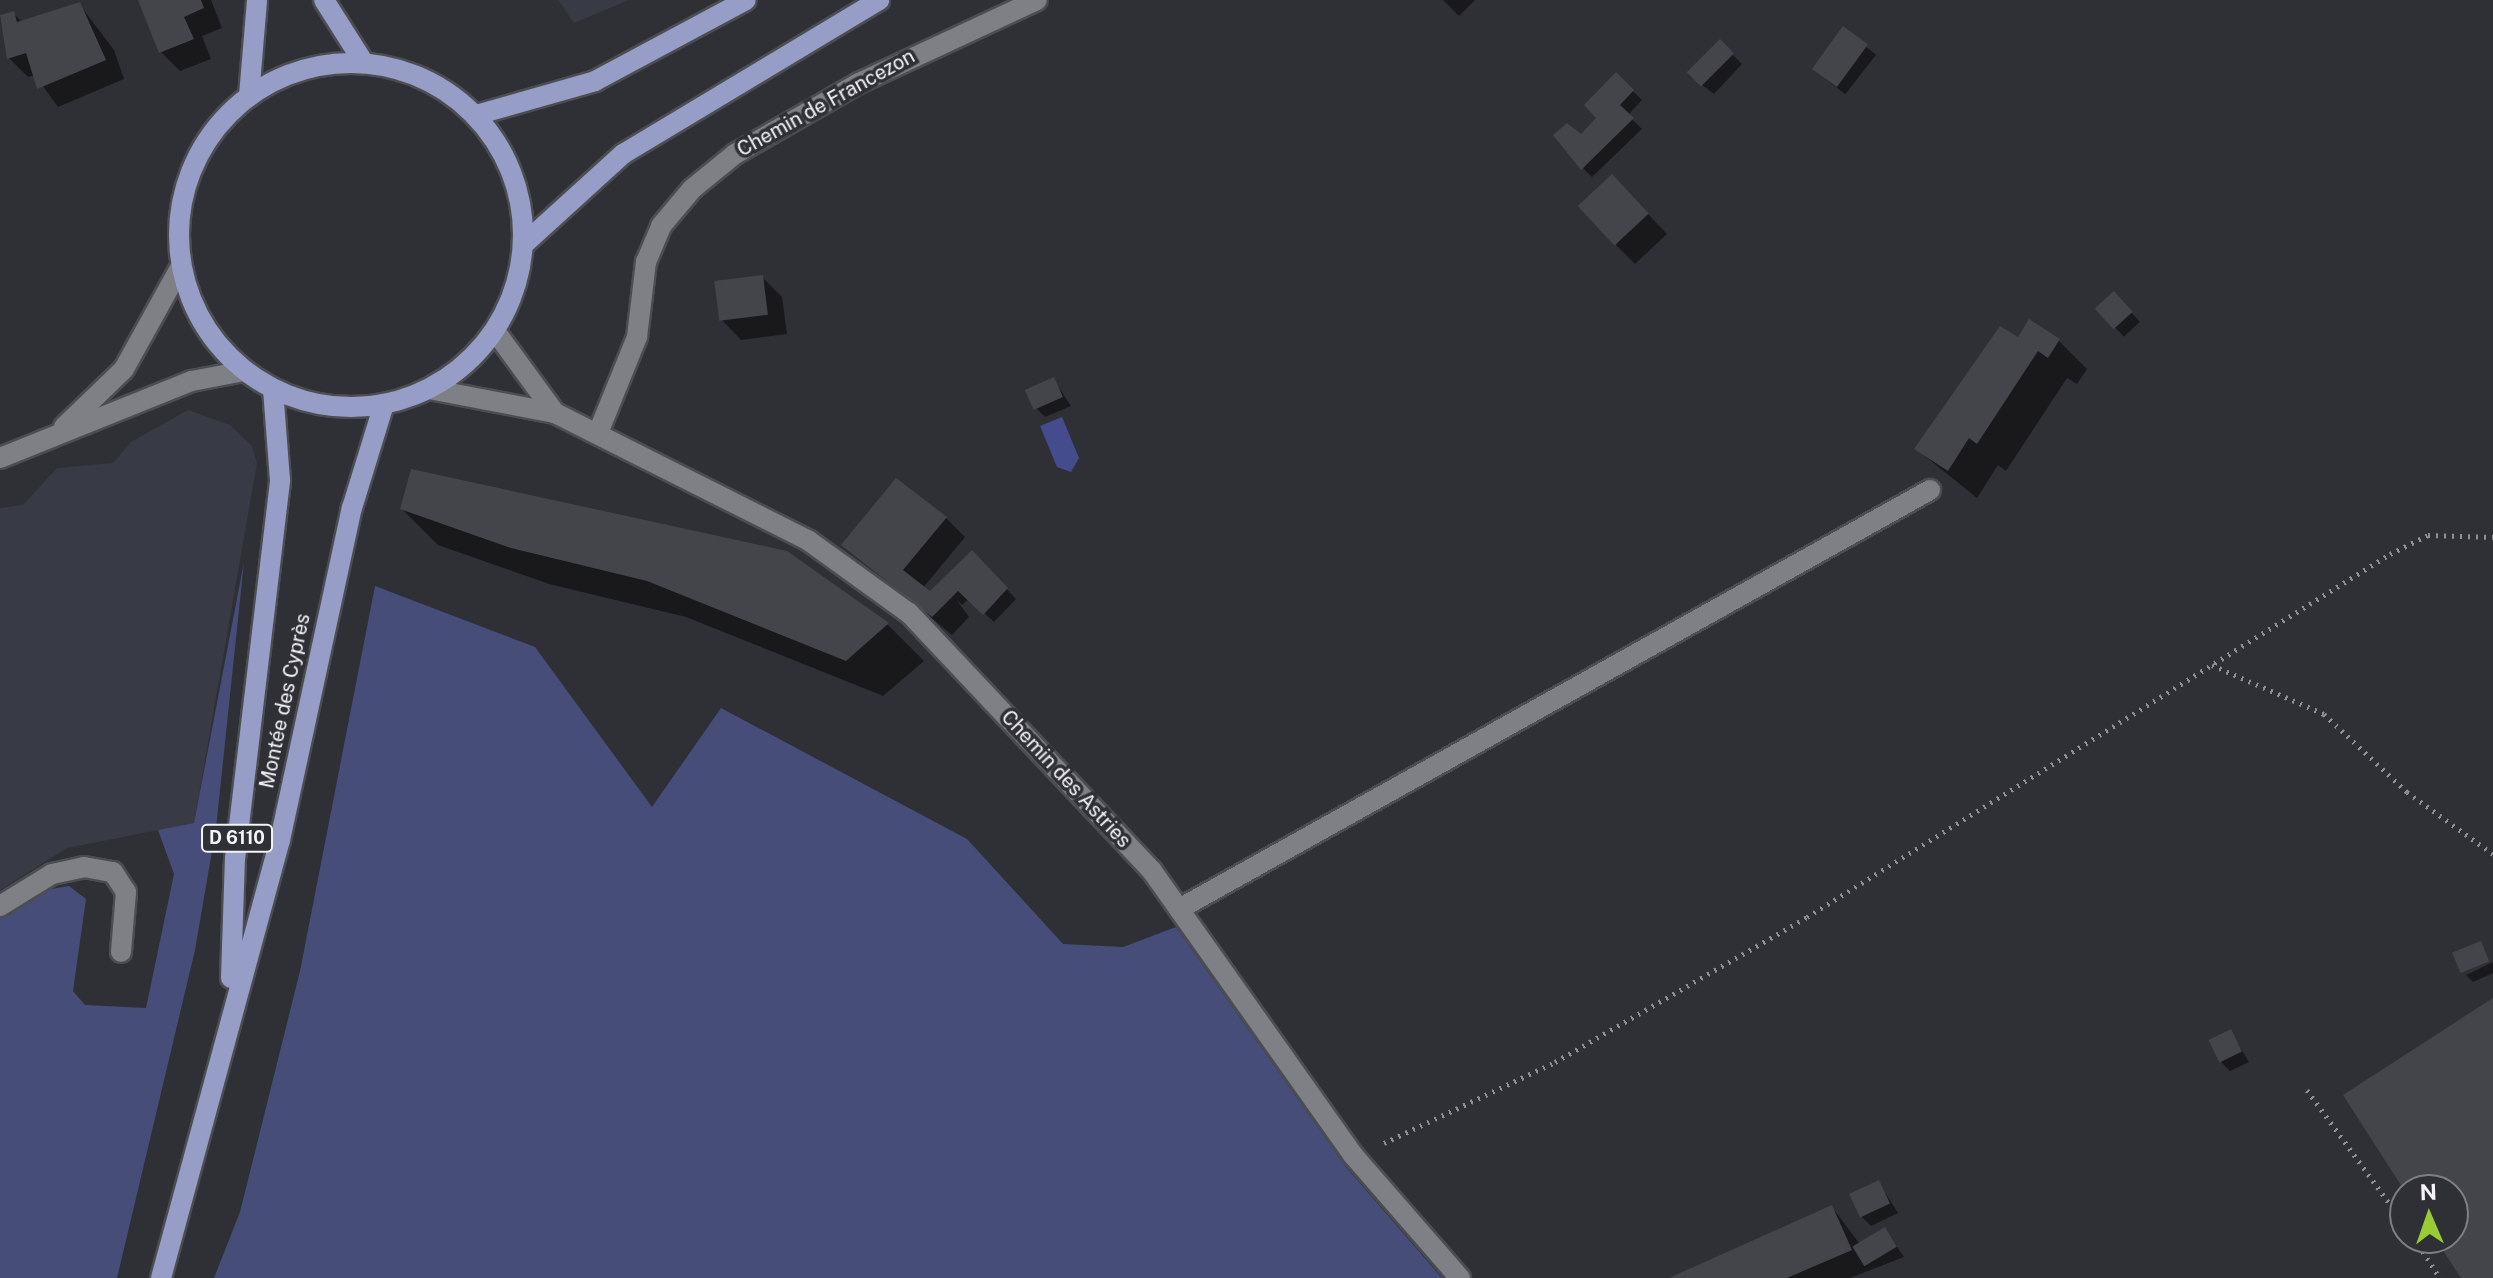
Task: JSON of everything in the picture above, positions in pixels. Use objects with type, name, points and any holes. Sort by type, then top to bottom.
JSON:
[{"type":"main road","points":[[249,96],[257,0]]},
{"type":"main road","points":[[324,0],[364,63]]},
{"type":"main road","points":[[476,115],[595,81],[746,0]]},
{"type":"main road","points":[[524,244],[623,154],[879,0]]},
{"type":"main road","points":[[364,63],[443,89],[476,115],[503,153],[520,197],[524,244],[515,289],[495,331],[466,364],[429,389],[384,404],[327,406],[273,389],[244,371],[193,306],[181,266],[179,219],[190,171],[214,130],[249,96],[284,76],[364,63]]},
{"type":"main road","name":"Montée des Cyprès","points":[[230,1007],[235,859],[280,480],[273,389]]},
{"type":"main road","name":"Montée des Cyprès","points":[[161,1278],[230,1007],[280,840],[352,508],[384,404]]},
{"type":"street","name":"Chemin de Francezon","points":[[598,433],[637,337],[646,262],[661,226],[692,189],[735,154],[859,83],[1037,0]]},
{"type":"street","points":[[58,433],[124,369],[181,266]]},
{"type":"street","name":"Chemin des Astries","points":[[495,331],[555,413]]},
{"type":"street","points":[[0,458],[192,381],[244,371]]},
{"type":"street","name":"Chemin des Astries","points":[[429,389],[555,413],[598,433],[809,541],[909,613],[1179,909],[1353,1155],[1460,1278]]},
{"type":"street","points":[[1179,909],[1930,490]]},
{"type":"street","points":[[0,906],[52,874],[84,867],[113,872],[126,892],[121,952]]},
{"type":"path","points":[[1353,1155],[1555,1062],[1965,823],[2211,665],[2428,535],[2493,537]]},
{"type":"path","points":[[2211,665],[2324,714],[2407,792],[2493,854]]},
{"type":"path","points":[[2307,1090],[2389,1203]]},
{"type":"path","points":[[2424,1254],[2440,1278]]},
{"type":"shaded area","points":[[558,0],[629,0],[574,23]]},
{"type":"shaded area","points":[[188,410],[230,425],[252,446],[257,463],[194,823],[67,848],[0,890],[0,508],[23,505],[57,468],[113,463],[131,442]]},
{"type":"shaded area","points":[[1062,417],[1079,458],[1071,472],[1057,467],[1040,426]]},
{"type":"shaded area","points":[[244,562],[216,828],[195,950],[117,1278],[0,1278],[0,916],[39,891],[69,886],[86,899],[73,991],[85,1005],[146,1008],[174,874],[158,830],[194,823]]},
{"type":"shaded area","points":[[375,586],[535,647],[652,807],[721,708],[967,839],[1063,944],[1123,947],[1176,927],[1346,1167],[1442,1278],[214,1278],[240,1212],[300,971]]},
{"type":"building","points":[[138,0],[201,0],[204,8],[184,17],[194,39],[159,53]]},
{"type":"building","points":[[80,2],[106,60],[37,89],[26,53],[7,59],[0,15],[14,11],[17,22]]},
{"type":"building","points":[[1843,26],[1868,44],[1837,87],[1812,69]]},
{"type":"building","points":[[1720,39],[1734,53],[1701,86],[1687,72]]},
{"type":"building","points":[[1616,72],[1634,90],[1620,105],[1634,118],[1581,170],[1553,135],[1567,123],[1581,134],[1596,118],[1584,105]]},
{"type":"building","points":[[1612,174],[1649,213],[1614,246],[1578,206]]},
{"type":"building","points":[[763,275],[768,315],[719,321],[714,281]]},
{"type":"building","points":[[2114,291],[2133,312],[2113,329],[2095,308]]},
{"type":"building","points":[[2029,319],[2060,339],[2048,358],[2038,351],[1977,444],[1969,438],[1948,471],[1914,449],[2000,326],[2018,337]]},
{"type":"building","points":[[1054,377],[1063,397],[1034,410],[1025,390]]},
{"type":"building","points":[[411,469],[787,551],[889,623],[846,661],[647,581],[511,548],[400,509]]},
{"type":"building","points":[[896,478],[947,517],[903,570],[930,591],[972,550],[1008,588],[983,615],[958,591],[932,617],[841,545]]},
{"type":"building","points":[[2481,941],[2489,961],[2460,973],[2452,953]]},
{"type":"building","points":[[2493,998],[2493,1278],[2461,1278],[2445,1254],[2469,1254],[2469,1174],[2394,1174],[2343,1095]]},
{"type":"building","points":[[2231,1029],[2242,1051],[2219,1062],[2209,1040]]},
{"type":"building","points":[[1879,1180],[1890,1204],[1860,1218],[1849,1194]]},
{"type":"building","points":[[1832,1205],[1852,1250],[1787,1278],[1669,1278]]},
{"type":"building","points":[[1885,1227],[1897,1247],[1864,1266],[1852,1247]]}]
